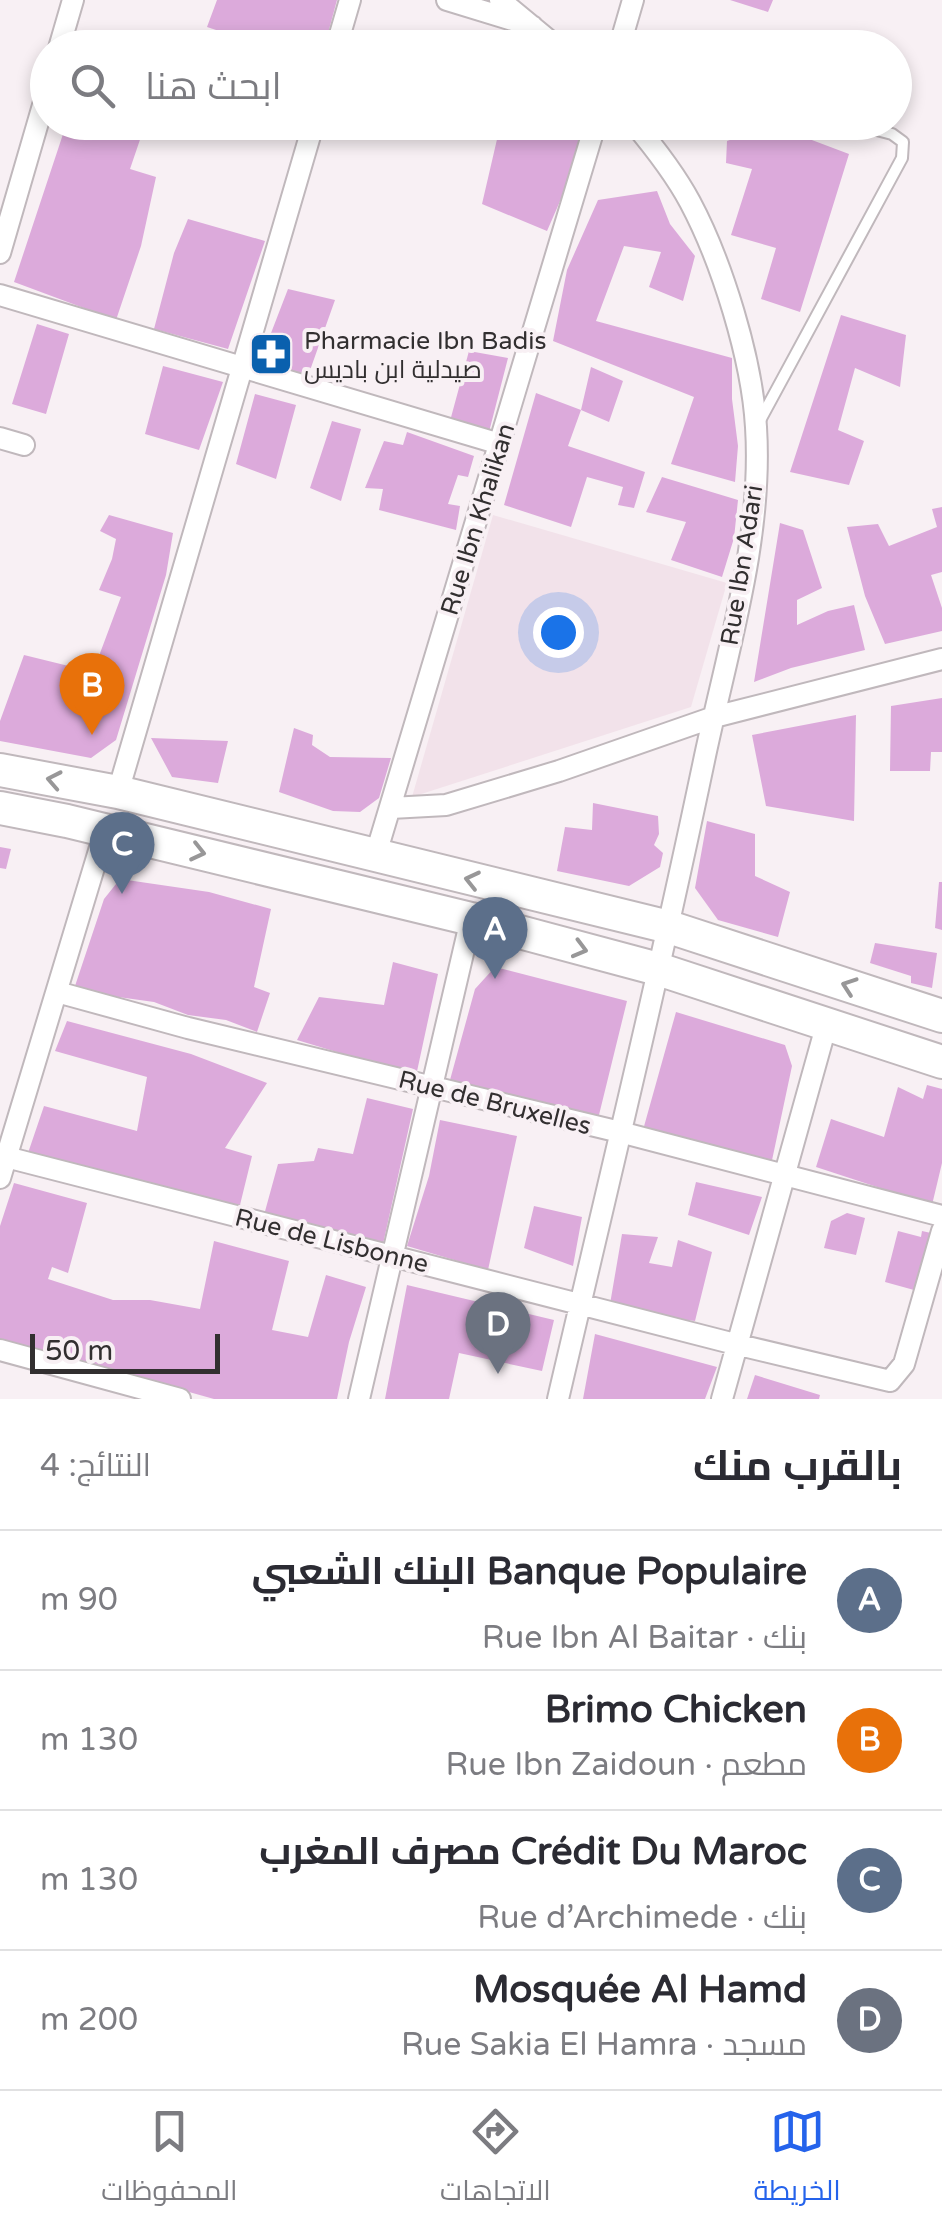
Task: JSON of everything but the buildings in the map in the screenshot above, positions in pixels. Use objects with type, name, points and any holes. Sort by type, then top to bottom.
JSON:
[{"type":"main road","points":[[0,770],[118,792],[670,927],[942,1016]]},
{"type":"main road","points":[[0,808],[471,919],[658,969],[942,1062]]},
{"type":"street","points":[[64,30],[73,0]]},
{"type":"street","points":[[341,30],[350,0]]},
{"type":"street","points":[[447,0],[532,26]]},
{"type":"street","points":[[500,0],[537,30]]},
{"type":"street","points":[[624,30],[633,0]]},
{"type":"street","points":[[0,253],[33,140]]},
{"type":"street","points":[[118,792],[309,140]]},
{"type":"street","name":"Rue Ibn Khalikan","points":[[376,857],[591,140]]},
{"type":"street","name":"Rue Ibn Adari","points":[[558,1399],[670,927],[753,518],[756,427],[750,374],[708,241],[690,200],[646,140]]},
{"type":"street","points":[[0,294],[500,444]]},
{"type":"street","points":[[0,438],[24,445]]},
{"type":"street","points":[[390,808],[446,805],[559,771],[714,716],[942,659]]},
{"type":"street","points":[[0,1178],[105,831]]},
{"type":"street","points":[[359,1399],[471,919]]},
{"type":"street","name":"Rue de Bruxelles","points":[[57,992],[620,1132],[939,1220]]},
{"type":"street","points":[[722,1399],[827,1023]]},
{"type":"street","name":"Rue de Lisbonne","points":[[6,1157],[736,1344],[889,1390]]},
{"type":"street","points":[[889,1390],[904,1364],[939,1220]]},
{"type":"street","points":[[0,1350],[180,1399]]},
{"type":"lane","points":[[756,427],[902,158],[900,140]]},
{"type":"shaded area","points":[[493,515],[727,583],[691,707],[412,797]]},
{"type":"place","name":"Pharmacie Ibn Badis صيدلية ابن باديس","points":[[271,354]]},
{"type":"place","name":"Brimo Chicken","points":[[92,735]]},
{"type":"place","name":"Crédit Du Maroc مصرف المغرب","points":[[122,894]]},
{"type":"place","name":"Banque Populaire البنك الشعبي","points":[[495,979]]},
{"type":"place","name":"Mosquée Al Hamd","points":[[498,1374]]}]
